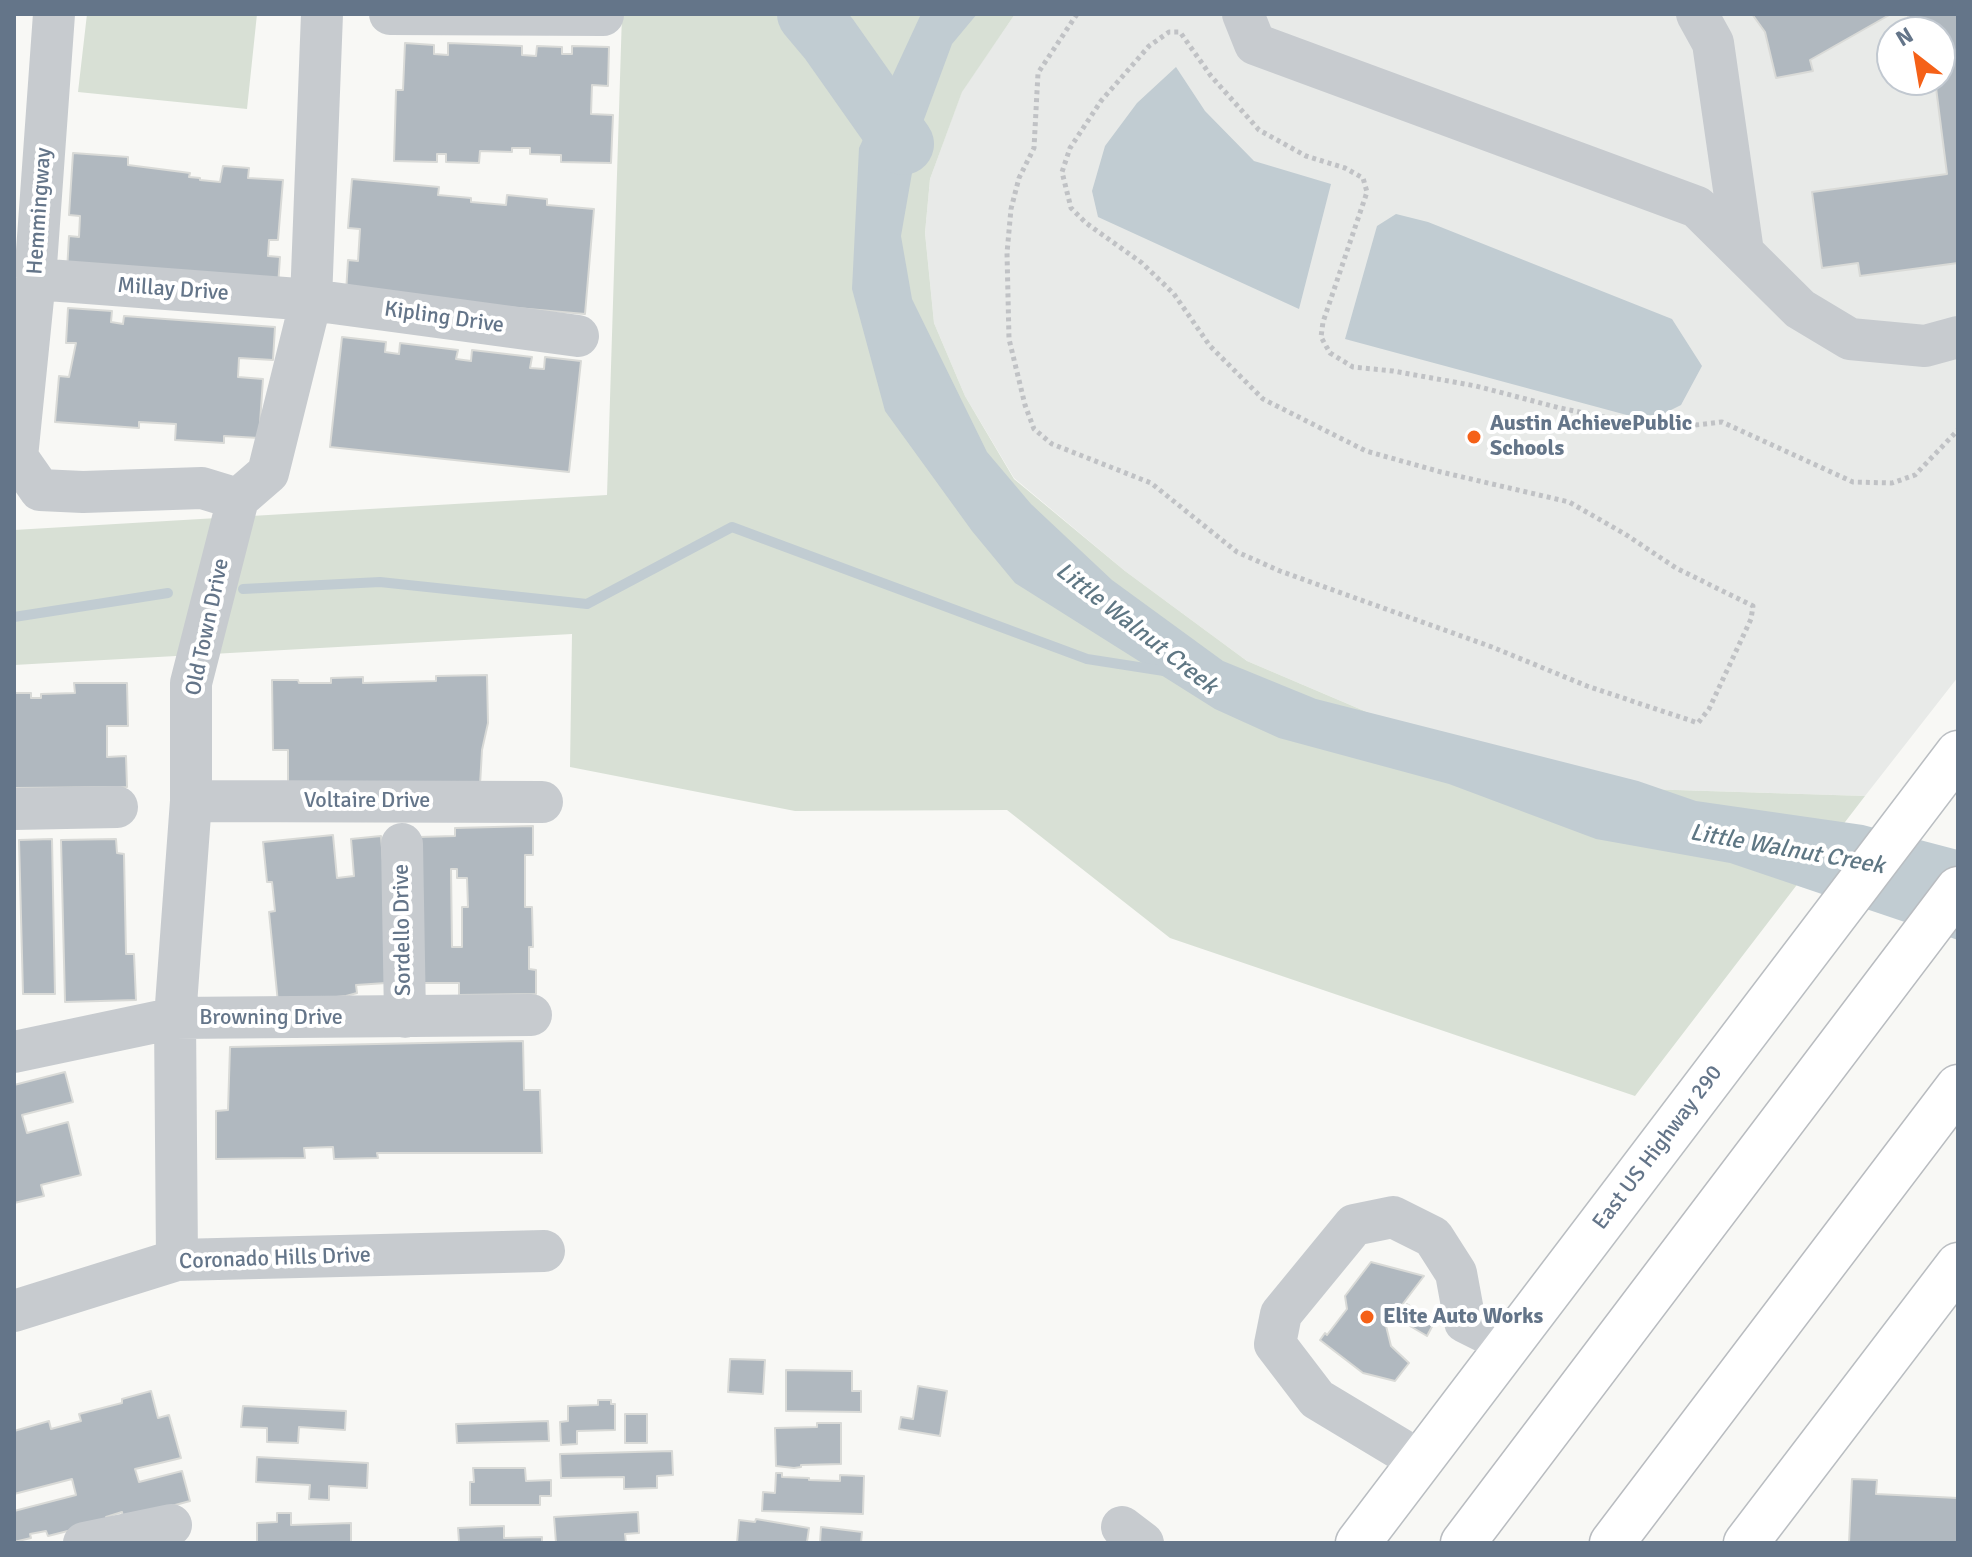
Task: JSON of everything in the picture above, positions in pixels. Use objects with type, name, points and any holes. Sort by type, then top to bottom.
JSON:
[{"type":"main road","name":"East US Highway 290","points":[[1358,1543],[1958,753]]},
{"type":"main road","points":[[1463,1543],[1958,889]]},
{"type":"main road","points":[[1612,1543],[1958,1087]]},
{"type":"main road","points":[[1746,1543],[1958,1265]]},
{"type":"street","name":"Hemmingway","points":[[54,14],[35,279],[17,457],[40,490],[83,492],[202,488],[238,499]]},
{"type":"street","points":[[238,499],[268,473],[311,300],[322,14]]},
{"type":"street","points":[[390,14],[603,15]]},
{"type":"street","points":[[1243,14],[1255,44],[1697,207],[1800,309],[1850,339],[1925,346],[1958,337]]},
{"type":"street","points":[[1697,14],[1713,43],[1743,252]]},
{"type":"street","name":"Millay Drive","points":[[35,279],[311,300]]},
{"type":"street","name":"Kipling Drive","points":[[311,300],[578,336]]},
{"type":"street","name":"Old Town Drive","points":[[177,1260],[175,1018],[191,801],[191,683],[238,499]]},
{"type":"street","name":"Voltaire Drive","points":[[191,801],[542,802]]},
{"type":"street","points":[[14,809],[117,807]]},
{"type":"street","name":"Sordello Drive","points":[[402,844],[405,1017]]},
{"type":"street","name":"Browning Drive","points":[[14,1052],[175,1018],[531,1015]]},
{"type":"street","points":[[1420,1461],[1317,1399],[1275,1344],[1281,1314],[1354,1225],[1393,1217],[1433,1237],[1456,1273],[1465,1322],[1509,1344]]},
{"type":"street","name":"Coronado Hills Drive","points":[[14,1311],[177,1260],[544,1251]]},
{"type":"street","points":[[84,1543],[171,1525]]},
{"type":"path","points":[[1077,14],[1038,73],[1034,148],[1019,178],[1011,209],[1007,253],[1009,339],[1025,405],[1034,429],[1052,444],[1151,483],[1237,552],[1280,571],[1492,647],[1587,686],[1698,723],[1709,709],[1751,619],[1753,606],[1676,568],[1569,502],[1366,451],[1263,399],[1210,346],[1174,294],[1142,263],[1086,223],[1071,208],[1062,172],[1070,148],[1101,101],[1149,46],[1169,32],[1180,32],[1211,76],[1259,130],[1306,156],[1345,168],[1363,178],[1367,192],[1323,322],[1321,337],[1330,353],[1353,367],[1476,386],[1560,408],[1661,429],[1722,422],[1853,482],[1892,483],[1915,475],[1958,430]]},
{"type":"shaded area","points":[[87,14],[257,14],[247,109],[78,92]]},
{"type":"shaded area","points":[[622,14],[1015,14],[962,92],[930,179],[925,233],[934,323],[965,396],[1014,479],[1125,571],[1247,661],[1402,727],[1644,789],[1865,796],[1635,1096],[1170,938],[1007,810],[795,811],[570,767],[572,634],[14,665],[14,530],[607,495]]},
{"type":"shaded area","name":"Austin AchievePublic Schools","points":[[1015,14],[1958,14],[1958,677],[1865,796],[1644,789],[1402,727],[1247,661],[1125,571],[1014,478],[965,396],[934,323],[925,233],[930,179],[962,91]]},
{"type":"water","name":"Little Walnut Creek","points":[[921,14],[977,14],[952,44],[919,133],[901,236],[912,299],[987,452],[1031,504],[1112,580],[1223,661],[1316,699],[1638,781],[1696,801],[1863,825],[1958,850],[1958,940],[1730,863],[1596,839],[1449,784],[1279,738],[1215,709],[1015,583],[972,531],[885,411],[852,289],[859,148]]},
{"type":"water","points":[[1176,67],[1205,111],[1254,161],[1331,184],[1299,309],[1098,217],[1092,191],[1105,146],[1137,103]]},
{"type":"water","points":[[1396,214],[1428,222],[1672,319],[1702,366],[1681,405],[1649,421],[1345,339],[1377,226]]},
{"type":"building","points":[[1752,14],[1891,14],[1876,16],[1876,23],[1810,60],[1813,71],[1776,78],[1765,32]]},
{"type":"building","points":[[1958,14],[1958,263],[1860,276],[1858,263],[1822,268],[1812,192],[1947,174],[1937,96],[1956,96],[1956,16],[1908,16]]},
{"type":"building","points":[[405,43],[434,45],[434,54],[448,55],[448,43],[522,46],[522,55],[536,56],[537,46],[562,47],[562,54],[572,54],[572,46],[609,47],[608,86],[592,85],[591,114],[613,115],[611,163],[561,162],[561,155],[530,154],[530,148],[512,148],[512,152],[480,151],[479,163],[446,162],[446,154],[437,154],[437,162],[394,161],[396,90],[403,90]]},
{"type":"building","points":[[73,153],[128,157],[128,165],[190,173],[189,177],[200,180],[220,182],[223,166],[249,168],[248,178],[283,180],[278,240],[269,240],[268,256],[280,257],[278,286],[67,271],[69,236],[79,237],[80,216],[69,215]]},
{"type":"building","points":[[352,179],[439,187],[438,195],[471,198],[471,202],[506,205],[507,195],[547,199],[547,205],[594,209],[585,314],[346,293],[348,260],[358,261],[360,229],[348,228]]},
{"type":"building","points":[[68,308],[112,311],[111,322],[123,324],[124,316],[275,327],[273,360],[239,358],[238,377],[263,379],[259,438],[224,436],[224,443],[175,440],[176,424],[139,422],[139,428],[55,422],[59,376],[69,377],[76,343],[66,343]]},
{"type":"building","points":[[342,337],[386,342],[385,352],[399,354],[400,343],[458,350],[456,359],[471,361],[472,350],[532,357],[530,368],[544,369],[545,357],[581,361],[569,472],[330,447]]},
{"type":"building","points":[[487,675],[488,723],[482,750],[480,785],[288,789],[288,750],[273,750],[272,680],[331,683],[331,678],[363,677],[363,683],[436,681],[436,676]]},
{"type":"building","points":[[74,683],[127,683],[128,726],[107,726],[107,757],[126,756],[127,787],[14,788],[14,693],[31,693],[31,698],[41,698],[41,694],[75,693]]},
{"type":"building","points":[[533,826],[533,855],[525,855],[525,907],[532,907],[533,947],[529,947],[529,969],[536,970],[536,994],[459,995],[459,983],[420,983],[419,837],[455,836],[455,828]],"holes":[[[451,869],[457,869],[457,878],[467,878],[468,907],[462,907],[462,947],[452,947]]]},
{"type":"building","points":[[333,835],[337,878],[354,876],[351,839],[381,836],[387,909],[386,983],[356,985],[357,993],[346,996],[278,1003],[269,912],[275,911],[272,882],[267,882],[263,842]]},
{"type":"building","points":[[52,839],[55,994],[23,994],[19,840]]},
{"type":"building","points":[[116,839],[117,853],[124,854],[126,954],[134,954],[136,1000],[65,1002],[61,840]]},
{"type":"building","points":[[523,1041],[524,1090],[540,1090],[542,1153],[377,1153],[378,1158],[334,1159],[333,1147],[304,1148],[305,1158],[216,1159],[216,1111],[228,1110],[230,1047]]},
{"type":"building","points":[[65,1072],[73,1102],[22,1115],[27,1133],[68,1122],[81,1175],[41,1185],[44,1196],[14,1203],[14,1085]]},
{"type":"building","name":"Elite Auto Works","points":[[1371,1262],[1424,1276],[1386,1326],[1391,1346],[1409,1363],[1395,1381],[1363,1373],[1320,1340],[1347,1309],[1345,1296]]},
{"type":"building","points":[[1407,1304],[1435,1321],[1427,1336],[1398,1319]]},
{"type":"building","points":[[730,1359],[765,1360],[763,1394],[728,1392]]},
{"type":"building","points":[[786,1370],[852,1371],[852,1391],[861,1391],[861,1412],[786,1411]]},
{"type":"building","points":[[918,1386],[947,1391],[940,1436],[899,1429],[901,1417],[913,1419]]},
{"type":"building","points":[[151,1391],[158,1418],[169,1415],[181,1458],[135,1469],[139,1482],[182,1471],[190,1501],[123,1519],[122,1512],[106,1517],[107,1521],[48,1536],[46,1531],[30,1534],[31,1538],[14,1542],[14,1511],[76,1495],[72,1479],[14,1494],[14,1431],[49,1421],[51,1429],[81,1421],[79,1414],[122,1403],[122,1399]]},
{"type":"building","points":[[598,1400],[611,1400],[611,1404],[615,1404],[615,1430],[577,1431],[577,1444],[561,1445],[560,1422],[568,1421],[568,1406],[598,1405]]},
{"type":"building","points":[[243,1406],[346,1411],[345,1430],[299,1427],[298,1443],[267,1442],[267,1428],[241,1427]]},
{"type":"building","points":[[625,1414],[647,1414],[647,1443],[625,1443]]},
{"type":"building","points":[[548,1421],[549,1441],[457,1443],[456,1424]]},
{"type":"building","points":[[817,1423],[841,1423],[841,1464],[794,1468],[776,1466],[775,1428],[817,1427]]},
{"type":"building","points":[[672,1451],[673,1475],[657,1476],[657,1488],[624,1489],[624,1477],[561,1478],[560,1454]]},
{"type":"building","points":[[257,1457],[368,1463],[367,1488],[329,1486],[329,1500],[309,1499],[310,1485],[256,1482]]},
{"type":"building","points":[[473,1468],[525,1468],[526,1481],[551,1480],[551,1496],[540,1496],[540,1505],[470,1505]]},
{"type":"building","points":[[776,1473],[782,1473],[782,1477],[809,1480],[840,1481],[840,1475],[864,1476],[863,1514],[762,1511],[763,1492],[775,1493]]},
{"type":"building","points":[[1852,1479],[1877,1480],[1876,1494],[1958,1498],[1958,1543],[1849,1543]]},
{"type":"building","points":[[638,1512],[639,1533],[625,1534],[626,1543],[556,1543],[554,1517]]},
{"type":"building","points":[[277,1513],[291,1513],[291,1525],[351,1523],[351,1543],[257,1543],[257,1523],[277,1522]]},
{"type":"building","points":[[756,1519],[809,1528],[807,1542],[818,1543],[737,1543],[739,1520],[755,1522]]},
{"type":"building","points":[[504,1526],[504,1538],[542,1537],[542,1543],[439,1543],[459,1542],[458,1528]]},
{"type":"building","points":[[821,1527],[862,1532],[861,1543],[820,1543]]},
{"type":"waterway","points":[[808,14],[903,144]]},
{"type":"waterway","name":"Little Walnut Creek","points":[[243,589],[380,582],[587,604],[732,527],[1087,659],[1164,671]]},
{"type":"waterway","points":[[14,617],[168,593]]},
{"type":"place","name":"Austin AchievePublic Schools","points":[[1474,437]]},
{"type":"place","name":"Elite Auto Works","points":[[1367,1317]]}]
